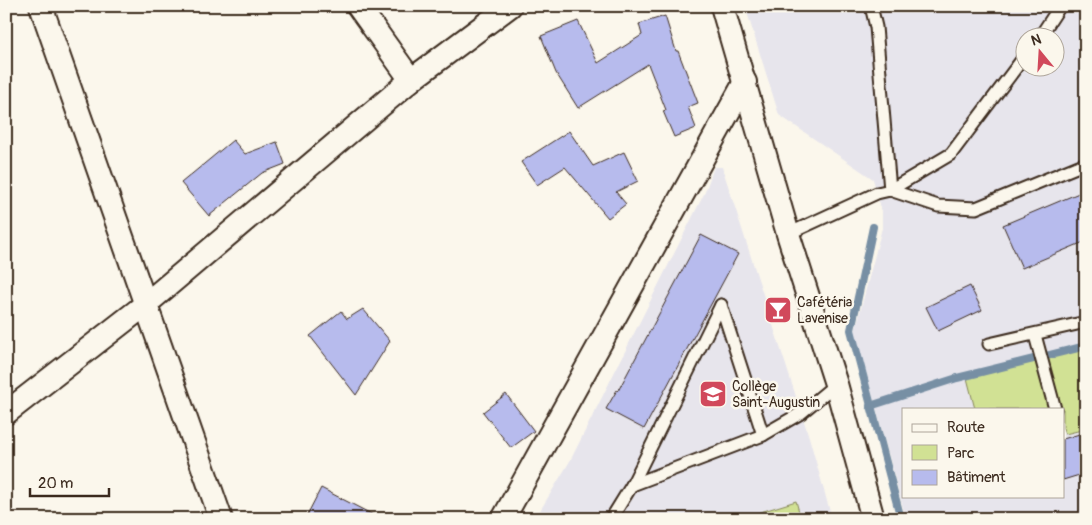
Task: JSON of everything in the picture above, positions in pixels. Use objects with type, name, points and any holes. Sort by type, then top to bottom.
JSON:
[{"type":"street","points":[[41,6],[221,519]]},
{"type":"street","points":[[358,6],[411,80]]},
{"type":"street","points":[[6,413],[146,304],[411,80],[510,6]]},
{"type":"street","points":[[722,6],[788,234],[836,384],[873,519]]},
{"type":"street","points":[[502,519],[745,82]]},
{"type":"lane","points":[[870,6],[876,27],[890,190]]},
{"type":"lane","points":[[1046,28],[1060,6]]},
{"type":"lane","points":[[788,234],[890,190],[952,154],[1014,70]]},
{"type":"lane","points":[[890,190],[938,206],[976,208],[1086,163]]},
{"type":"lane","points":[[611,519],[632,485],[721,305],[763,434]]},
{"type":"lane","points":[[989,344],[1086,322]]},
{"type":"lane","points":[[1035,335],[1055,408]]},
{"type":"lane","points":[[632,485],[763,434],[801,413],[836,384]]},
{"type":"shaded area","points":[[745,6],[1086,6],[1086,519],[906,519],[855,331],[882,228],[882,212],[873,179],[779,115]]},
{"type":"shaded area","name":"Collège Saint-Augustin","points":[[714,167],[722,167],[809,437],[832,519],[535,519],[570,461],[705,192]]},
{"type":"green space","points":[[1086,348],[1086,429],[1065,434],[1064,408],[1058,408],[1044,359]]},
{"type":"green space","points":[[1037,360],[1051,408],[975,408],[967,378]]},
{"type":"green space","points":[[796,501],[801,519],[738,519]]},
{"type":"building","points":[[665,16],[676,51],[678,51],[698,103],[688,107],[696,128],[674,137],[663,111],[666,110],[648,64],[578,108],[556,73],[541,36],[578,21],[598,63],[642,35],[639,24]]},
{"type":"building","points":[[569,131],[593,166],[624,152],[638,181],[616,192],[626,204],[608,218],[565,167],[537,185],[521,162]]},
{"type":"building","points":[[233,140],[245,154],[277,142],[285,164],[262,173],[209,216],[181,183]]},
{"type":"building","points":[[1086,190],[1086,241],[1022,268],[1003,225]]},
{"type":"building","points":[[701,235],[738,254],[644,429],[606,409],[618,391]]},
{"type":"building","points":[[970,286],[982,310],[938,331],[926,307]]},
{"type":"building","points":[[363,309],[390,341],[356,395],[310,336],[341,311],[347,319]]},
{"type":"building","points":[[506,394],[534,431],[511,448],[483,412]]},
{"type":"building","points":[[1086,432],[1086,473],[1064,480],[1064,439]]},
{"type":"building","points":[[321,488],[381,519],[305,519]]},
{"type":"waterway","points":[[873,227],[851,330],[901,519]]},
{"type":"waterway","points":[[870,406],[957,378],[1086,346]]},
{"type":"place","name":"Cafétéria Lavenise","points":[[778,310]]},
{"type":"place","name":"Collège Saint-Augustin","points":[[713,394]]}]
